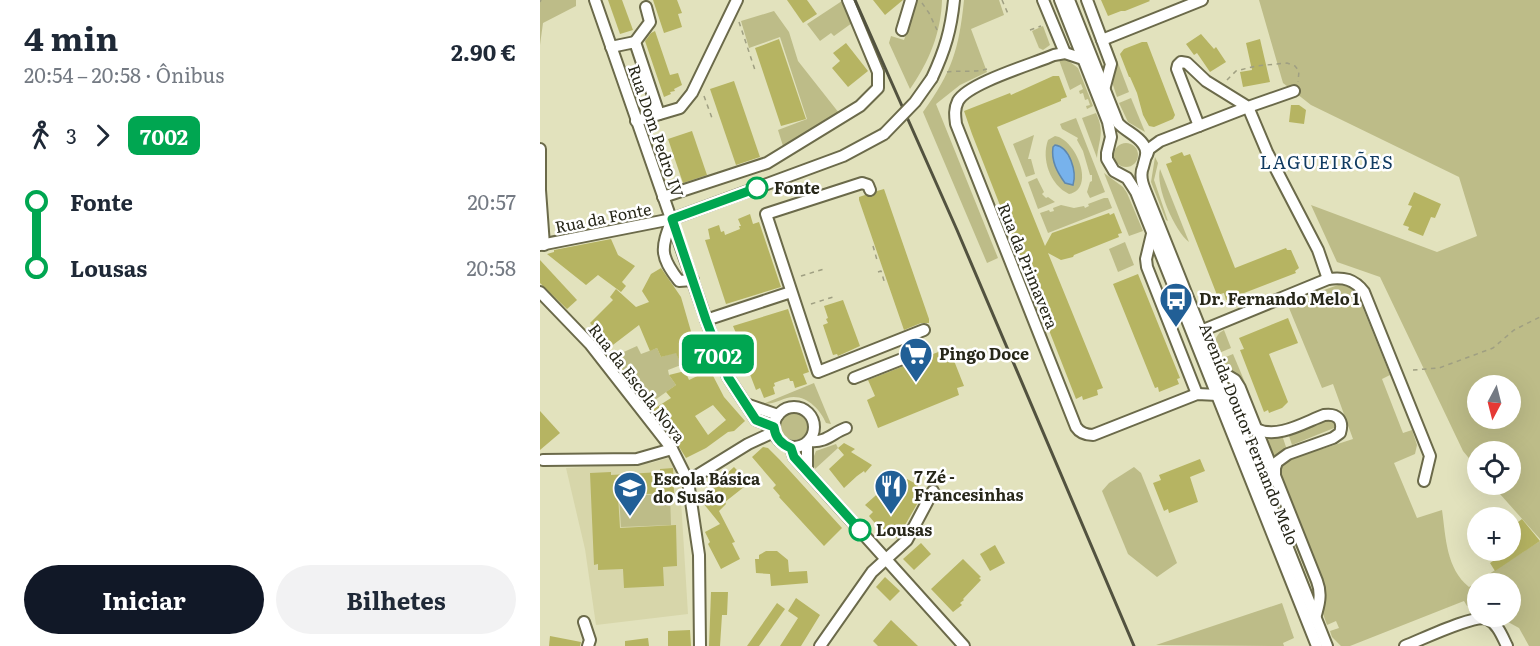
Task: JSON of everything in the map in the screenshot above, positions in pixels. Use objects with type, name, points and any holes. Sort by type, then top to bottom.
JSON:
[{"type":"street","name":"Rua Dom Pedro IV","points":[[595,0],[728,377],[756,420],[774,429],[780,442],[791,448],[794,457],[964,646]]},
{"type":"street","points":[[636,121],[680,108],[692,93],[737,0]]},
{"type":"street","points":[[663,197],[767,163],[860,106],[878,88],[878,72],[848,0]]},
{"type":"street","points":[[902,30],[911,0]]},
{"type":"street","name":"Rua da Fonte","points":[[542,245],[672,219],[843,156],[884,134],[915,102],[932,78],[944,53],[951,27],[954,0]]},
{"type":"street","points":[[1043,0],[1065,53],[1083,59]]},
{"type":"street","name":"Avenida Doutor Fernando Melo","points":[[1060,0],[1108,122],[1111,136],[1107,159],[1110,166],[1132,183],[1317,646]]},
{"type":"street","points":[[1069,0],[1118,123],[1142,143],[1147,155]]},
{"type":"street","points":[[1087,0],[1111,64],[1104,90]]},
{"type":"street","points":[[1102,40],[1202,0]]},
{"type":"street","points":[[611,47],[635,42],[650,22],[646,7]]},
{"type":"street","points":[[635,42],[659,114]]},
{"type":"street","name":"Rua da Primavera","points":[[1065,53],[1054,55],[968,91],[957,103],[954,113],[956,124],[1079,431],[1093,435],[1197,394],[1218,395]]},
{"type":"street","points":[[1199,126],[1177,69],[1181,62],[1187,63],[1218,89],[1248,107],[1275,167],[1315,242],[1328,279]]},
{"type":"street","points":[[1147,155],[1149,149],[1160,141],[1294,91]]},
{"type":"street","points":[[1108,146],[1118,137],[1160,141]]},
{"type":"street","points":[[540,149],[542,245]]},
{"type":"street","name":"Avenida Doutor Fernando Melo","points":[[1147,155],[1142,177],[1144,190],[1327,646]]},
{"type":"street","points":[[1120,174],[1132,174],[1143,167]]},
{"type":"street","points":[[870,190],[868,185],[862,183],[766,214],[818,372],[924,330]]},
{"type":"street","points":[[672,219],[664,242],[664,260],[679,281],[693,280]]},
{"type":"street","name":"Avenida Doutor Fernando Melo","points":[[1152,233],[1146,260],[1147,267],[1197,394]]},
{"type":"street","points":[[1201,331],[1328,279],[1342,277],[1357,283],[1364,292],[1430,456],[1424,482]]},
{"type":"street","name":"Rua da Escola Nova","points":[[540,292],[590,344],[672,449],[688,481],[699,555],[700,646]]},
{"type":"street","points":[[706,320],[791,292]]},
{"type":"street","points":[[854,378],[915,354]]},
{"type":"street","name":"Avenida Doutor Fernando Melo","points":[[1215,368],[1235,380],[1276,478],[1320,590],[1316,619]]},
{"type":"street","points":[[746,403],[780,413],[795,407],[806,411],[814,421],[808,442],[807,471]]},
{"type":"street","points":[[688,481],[774,429],[780,413]]},
{"type":"street","points":[[1256,429],[1278,433],[1324,414],[1338,416],[1341,422],[1340,433],[1333,438],[1282,458],[1275,468],[1276,478]]},
{"type":"street","points":[[791,448],[831,438],[841,430],[814,427]]},
{"type":"street","points":[[543,460],[637,459],[672,449]]},
{"type":"street","points":[[820,646],[872,572],[907,540],[933,491]]},
{"type":"street","points":[[1406,646],[1467,621],[1481,618],[1493,622],[1507,646]]},
{"type":"street","points":[[584,622],[590,639],[588,646]]},
{"type":"path","points":[[919,0],[930,13],[937,30],[940,31]]},
{"type":"path","points":[[1002,0],[1009,16]]},
{"type":"path","points":[[739,21],[754,70]]},
{"type":"path","points":[[1218,89],[1236,71],[1287,63],[1299,70],[1298,82],[1294,91]]},
{"type":"path","points":[[945,73],[958,70],[981,71],[988,68]]},
{"type":"path","points":[[703,92],[712,118]]},
{"type":"path","points":[[873,246],[877,260],[874,261]]},
{"type":"path","points":[[801,276],[824,269]]},
{"type":"path","points":[[878,272],[881,271],[885,284]]},
{"type":"path","points":[[811,304],[833,297]]},
{"type":"path","points":[[1413,370],[1439,368],[1493,348],[1514,330],[1540,317]]},
{"type":"shaded area","points":[[540,0],[576,0],[576,6],[543,23],[540,45]]},
{"type":"shaded area","points":[[918,0],[942,0],[933,47],[910,89],[889,43],[891,36],[904,40]]},
{"type":"shaded area","points":[[964,0],[999,0],[1004,15],[971,29],[987,72],[960,85],[936,104],[998,258],[987,263],[923,112],[941,85],[952,59],[960,33]]},
{"type":"shaded area","points":[[1259,0],[1540,0],[1540,539],[1521,518],[1521,507],[1512,507],[1501,495],[1521,495],[1521,441],[1467,441],[1467,456],[1380,277],[1337,262],[1311,205],[1437,252],[1477,236],[1459,177],[1311,105],[1283,83]]},
{"type":"shaded area","points":[[842,1],[852,23],[834,36],[831,33],[820,41],[807,24]]},
{"type":"shaded area","points":[[774,11],[789,32],[798,61],[839,113],[783,146],[778,130],[807,119],[780,37],[749,48],[741,21]]},
{"type":"shaded area","points":[[1043,26],[1050,45],[1043,50],[1039,48],[1032,31]]},
{"type":"shaded area","points":[[1112,47],[1129,92],[1117,97],[1111,79]]},
{"type":"shaded area","points":[[1066,59],[1078,68],[1093,106],[1087,109],[1086,106],[1090,105],[1083,93],[1080,94],[1079,91],[1083,89],[1081,84],[1070,90],[1059,60]]},
{"type":"shaded area","points":[[1131,98],[1145,132],[1128,122],[1119,103]]},
{"type":"shaded area","points":[[1096,113],[1101,131],[1097,158],[1082,118]]},
{"type":"shaded area","points":[[1076,118],[1105,192],[1090,198],[1087,192],[1092,175],[1090,175],[1078,138],[1062,129],[1060,124]]},
{"type":"shaded area","points":[[1034,135],[1028,159],[1031,159],[1035,174],[1026,177],[1013,144]]},
{"type":"shaded area","points":[[1055,136],[1063,139],[1070,146],[1080,164],[1081,183],[1077,190],[1069,194],[1062,190],[1052,178],[1047,163],[1048,140]]},
{"type":"shaded area","points":[[1126,143],[1135,146],[1138,155],[1135,164],[1126,167],[1117,164],[1114,155],[1117,146]]},
{"type":"shaded area","points":[[1155,157],[1158,163],[1154,180],[1168,221],[1151,182]]},
{"type":"shaded area","points":[[1160,169],[1189,242],[1178,229],[1167,208],[1160,186]]},
{"type":"shaded area","points":[[1104,173],[1123,187],[1143,231],[1129,236]]},
{"type":"shaded area","points":[[1037,178],[1044,192],[1042,194],[1055,202],[1038,209],[1028,182]]},
{"type":"shaded area","points":[[1108,198],[1112,208],[1048,233],[1040,213],[1054,211],[1053,208],[1061,205],[1074,208],[1084,206],[1085,208],[1089,206],[1088,204]]},
{"type":"shaded area","points":[[1125,242],[1134,265],[1118,272],[1109,249]]},
{"type":"shaded area","points":[[1338,285],[1350,286],[1358,296],[1390,375],[1382,379],[1403,433],[1412,430],[1417,445],[1415,454],[1394,463],[1417,518],[1442,510],[1451,562],[1467,585],[1467,606],[1464,601],[1350,646],[1341,646],[1332,637],[1330,631],[1339,628],[1336,621],[1327,625],[1321,608],[1320,580],[1322,578],[1291,499],[1288,501],[1279,478],[1281,464],[1288,458],[1316,447],[1322,449],[1353,439],[1333,384],[1322,388],[1289,308],[1312,300],[1310,295]]},
{"type":"shaded area","points":[[1224,330],[1231,348],[1219,353],[1216,340]]},
{"type":"shaded area","points":[[637,346],[641,354],[657,348],[661,357],[676,352],[681,365],[668,370],[676,385],[645,407],[608,359]]},
{"type":"shaded area","points":[[1233,354],[1249,392],[1246,394],[1224,368],[1221,359]]},
{"type":"shaded area","points":[[1230,380],[1234,384],[1317,590],[1316,598]]},
{"type":"shaded area","points":[[814,383],[831,424],[826,423],[811,403],[800,398],[787,398],[763,404]]},
{"type":"shaded area","points":[[794,412],[804,416],[808,426],[804,436],[794,440],[784,436],[780,426],[784,416]]},
{"type":"shaded area","points":[[1329,420],[1334,421],[1334,428],[1292,445],[1289,436]]},
{"type":"shaded area","points":[[1282,435],[1287,450],[1273,462],[1264,437],[1274,438]]},
{"type":"shaded area","points":[[836,444],[838,448],[815,469],[812,461],[816,451]]},
{"type":"shaded area","name":"Escola Básica do Susão","points":[[668,458],[674,466],[680,484],[688,614],[596,625],[585,549],[566,468],[651,463]]},
{"type":"shaded area","points":[[1134,467],[1141,473],[1177,563],[1157,577],[1128,554],[1102,491],[1109,483]]},
{"type":"shaded area","points":[[670,494],[671,525],[621,527],[619,496]]},
{"type":"shaded area","points":[[1540,541],[1540,646],[1529,646],[1517,627],[1521,627],[1521,573],[1491,573],[1509,561],[1521,561],[1521,553]]},
{"type":"shaded area","points":[[1282,603],[1294,638],[1283,643],[1284,646],[1156,645]]},
{"type":"water","points":[[1055,145],[1065,150],[1071,161],[1074,174],[1073,185],[1065,183],[1057,170],[1053,157]]},
{"type":"building","points":[[608,0],[622,0],[633,30],[620,34]]},
{"type":"building","points":[[653,0],[677,0],[682,13],[678,14],[682,27],[664,33]]},
{"type":"building","points":[[787,0],[807,0],[817,14],[803,23]]},
{"type":"building","points":[[873,0],[903,0],[885,15]]},
{"type":"building","points":[[1101,0],[1149,0],[1150,1],[1108,16]]},
{"type":"building","points":[[655,31],[670,75],[678,73],[682,85],[664,97],[645,41]]},
{"type":"building","points":[[1201,34],[1214,49],[1216,47],[1226,62],[1210,72],[1197,53],[1194,55],[1186,44]]},
{"type":"building","points":[[779,39],[806,119],[781,126],[755,48]]},
{"type":"building","points":[[1260,39],[1270,82],[1243,87],[1240,72],[1252,70],[1246,43]]},
{"type":"building","points":[[1147,42],[1175,115],[1173,119],[1154,127],[1149,126],[1143,115],[1137,93],[1120,54],[1124,49]]},
{"type":"building","points":[[846,43],[868,71],[848,87],[832,68],[840,61],[833,53]]},
{"type":"building","points":[[1053,76],[1059,76],[1067,97],[997,127],[1045,246],[1052,233],[1109,213],[1110,215],[1114,213],[1122,233],[1118,234],[1119,237],[1073,257],[1061,260],[1048,253],[1103,388],[1097,390],[1098,395],[1083,400],[1082,396],[1076,399],[964,111],[1010,93],[1011,95]]},
{"type":"building","points":[[734,81],[760,157],[736,165],[710,89]]},
{"type":"building","points":[[1291,105],[1299,105],[1306,110],[1304,124],[1289,122]]},
{"type":"building","points":[[692,131],[707,175],[683,183],[668,139]]},
{"type":"building","points":[[1182,152],[1184,156],[1190,154],[1235,268],[1286,248],[1291,250],[1299,268],[1295,271],[1296,273],[1226,300],[1224,293],[1217,295],[1166,164],[1172,162],[1170,157]]},
{"type":"building","points":[[884,189],[929,319],[929,323],[921,323],[904,330],[859,200],[859,197],[865,195],[872,197],[877,191]]},
{"type":"building","points":[[1414,192],[1441,204],[1435,218],[1431,217],[1423,236],[1408,230],[1409,227],[1403,225],[1412,206],[1408,205]]},
{"type":"building","points":[[750,214],[753,224],[759,222],[781,287],[726,304],[705,240],[710,239],[708,229],[719,225],[721,232],[724,231],[725,235],[740,229],[738,219]]},
{"type":"building","points":[[611,239],[618,255],[635,266],[622,282],[626,286],[621,292],[598,275],[586,285],[547,254],[554,250]]},
{"type":"building","points":[[540,260],[577,300],[567,309],[540,283]]},
{"type":"building","points":[[661,268],[681,297],[699,359],[681,365],[676,353],[661,357],[657,348],[650,351],[639,325],[605,351],[591,334],[596,330],[590,323],[613,300],[610,297],[616,289],[636,307],[649,302],[642,291],[651,274]]},
{"type":"building","points":[[1138,274],[1180,378],[1177,379],[1179,384],[1159,392],[1158,387],[1155,388],[1113,284]]},
{"type":"building","points":[[843,300],[860,346],[838,356],[833,355],[823,325],[828,323],[824,306]]},
{"type":"building","points":[[788,309],[809,372],[803,374],[807,384],[795,388],[793,381],[789,378],[782,380],[774,383],[775,394],[764,398],[760,388],[756,390],[743,356],[752,350],[748,342],[741,345],[733,326]]},
{"type":"building","points":[[1288,318],[1298,343],[1269,354],[1288,402],[1282,408],[1269,413],[1268,410],[1264,412],[1240,350],[1244,349],[1239,338]]},
{"type":"building","name":"Pingo Doce","points":[[928,343],[933,354],[949,348],[964,386],[957,388],[959,395],[878,428],[867,400],[875,396],[868,380],[922,359],[922,352],[918,347]]},
{"type":"building","points":[[710,370],[724,397],[745,421],[734,431],[728,432],[706,448],[686,458],[668,429],[652,410],[671,398],[666,392],[676,385],[669,375],[685,371],[689,380]],"holes":[[[713,405],[726,420],[708,435],[695,416]]]},
{"type":"building","points":[[540,411],[560,433],[540,450]]},
{"type":"building","points":[[844,443],[855,449],[851,452],[872,465],[844,488],[829,469],[844,455],[838,448]]},
{"type":"building","points":[[763,447],[768,448],[779,459],[842,528],[824,546],[779,497],[773,488],[776,485],[752,457]]},
{"type":"building","points":[[1200,459],[1205,471],[1190,477],[1198,502],[1169,513],[1168,509],[1164,511],[1153,483],[1161,480],[1159,475]]},
{"type":"building","points":[[734,467],[749,483],[725,502],[726,504],[719,511],[735,542],[732,543],[740,559],[721,569],[708,544],[710,542],[705,532],[720,524],[703,503],[706,501],[702,496]]},
{"type":"building","points":[[673,468],[674,493],[618,495],[620,528],[676,525],[677,566],[663,567],[664,586],[624,588],[623,569],[598,570],[598,564],[594,565],[590,473],[611,472],[611,475],[660,472],[660,469]]},
{"type":"building","points":[[890,475],[900,486],[907,479],[918,485],[916,497],[920,499],[897,539],[889,528],[883,533],[869,516],[873,512],[865,505],[884,488],[880,484]]},
{"type":"building","points":[[1521,520],[1540,541],[1521,554]]},
{"type":"building","points":[[921,543],[931,554],[914,570],[903,559]]},
{"type":"building","points":[[995,545],[1005,563],[990,571],[980,554]]},
{"type":"building","points":[[766,551],[777,551],[788,560],[789,572],[807,571],[808,583],[771,586],[770,574],[756,573],[755,559],[759,559],[759,555]]},
{"type":"building","points":[[963,559],[981,577],[979,578],[981,580],[963,599],[960,603],[962,605],[953,612],[931,589]]},
{"type":"building","points":[[1493,561],[1510,561],[1495,571],[1490,563]]},
{"type":"building","points":[[885,577],[900,591],[890,601],[876,587]]},
{"type":"building","points":[[711,592],[728,592],[727,615],[722,615],[720,646],[709,646]]},
{"type":"building","points":[[796,598],[820,615],[801,646],[780,646],[798,618],[788,611]]},
{"type":"building","points":[[777,603],[785,609],[759,646],[747,646]]},
{"type":"building","points":[[891,620],[918,646],[878,646],[873,641]]},
{"type":"building","points":[[690,630],[691,646],[668,646],[668,631]]},
{"type":"building","points":[[550,636],[581,642],[580,646],[549,646]]},
{"type":"building","points":[[648,638],[649,646],[625,646],[625,641]]},
{"type":"railway","points":[[855,0],[957,230],[1134,646]]},
{"type":"bus line","name":"7002","points":[[757,188],[672,219],[728,377],[756,420],[774,427],[774,432],[780,442],[791,448],[794,457],[860,530]]},
{"type":"place","name":"Fonte","points":[[757,188]]},
{"type":"place","name":"Dr. Fernando Melo 1","points":[[1176,328]]},
{"type":"place","name":"Pingo Doce","points":[[916,383]]},
{"type":"place","name":"7 Zé - Francesinhas","points":[[891,515]]},
{"type":"place","name":"Escola Básica do Susão","points":[[630,517]]},
{"type":"place","name":"Lousas","points":[[860,530]]},
{"type":"district","name":"LAGUEIRÕES","points":[[1327,163]]}]
